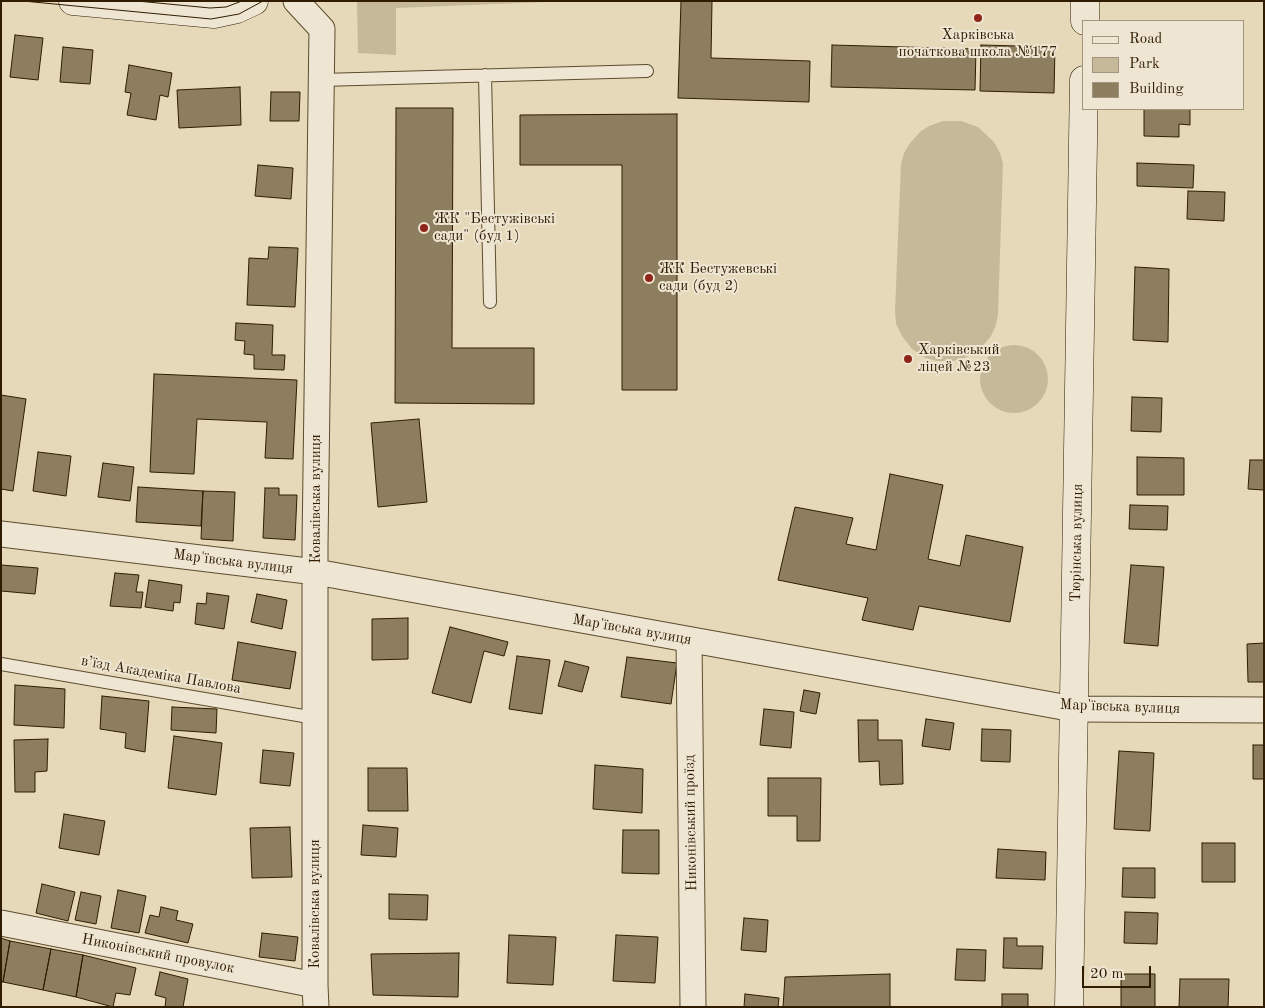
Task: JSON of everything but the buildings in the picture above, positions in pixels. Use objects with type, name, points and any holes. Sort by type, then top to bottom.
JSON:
[{"type":"main road","points":[[73,1],[214,14],[237,9],[254,1]]},
{"type":"main road","points":[[1085,1],[1085,20]]},
{"type":"main road","name":"Тюрінська вулиця","points":[[1069,1007],[1084,110]]},
{"type":"street","name":"Ковалівська вулиця","points":[[296,1],[322,29],[315,545],[315,996]]},
{"type":"street","name":"Мар'ївська вулиця","points":[[1,534],[316,572],[1074,709],[1264,710]]},
{"type":"street","name":"Никонівський проїзд","points":[[689,640],[693,1007]]},
{"type":"street","name":"Никонівський провулок","points":[[1,923],[315,996]]},
{"type":"lane","points":[[321,80],[647,71]]},
{"type":"lane","points":[[485,75],[490,302]]},
{"type":"lane","name":"в’їзд Академіка Павлова","points":[[1,664],[315,718]]},
{"type":"green space","points":[[357,1],[571,1],[396,8],[396,55],[358,53]]},
{"type":"green space","points":[[943,121],[961,121],[978,127],[994,142],[1003,163],[998,314],[996,325],[991,336],[981,348],[967,357],[953,361],[937,361],[926,358],[912,349],[896,324],[895,311],[901,164],[904,153],[910,143],[921,131]]},
{"type":"green space","points":[[1014,345],[1027,348],[1038,355],[1045,366],[1048,379],[1045,392],[1038,403],[1027,410],[1014,413],[1001,410],[990,403],[983,392],[980,379],[983,366],[990,355],[1001,348]]},
{"type":"tram line","points":[[23,1],[211,19],[239,14],[263,1]]},
{"type":"tram line","points":[[137,1],[210,8],[226,7],[242,1]]},
{"type":"place","name":"Харківська початкова школа №177","points":[[978,18]]},
{"type":"place","name":"ЖК \"Бестужівські сади\" (буд 1)","points":[[424,228]]},
{"type":"place","name":"ЖК Бестужевські сади (буд 2)","points":[[649,278]]},
{"type":"place","name":"Харківський ліцей №23","points":[[908,359]]}]
